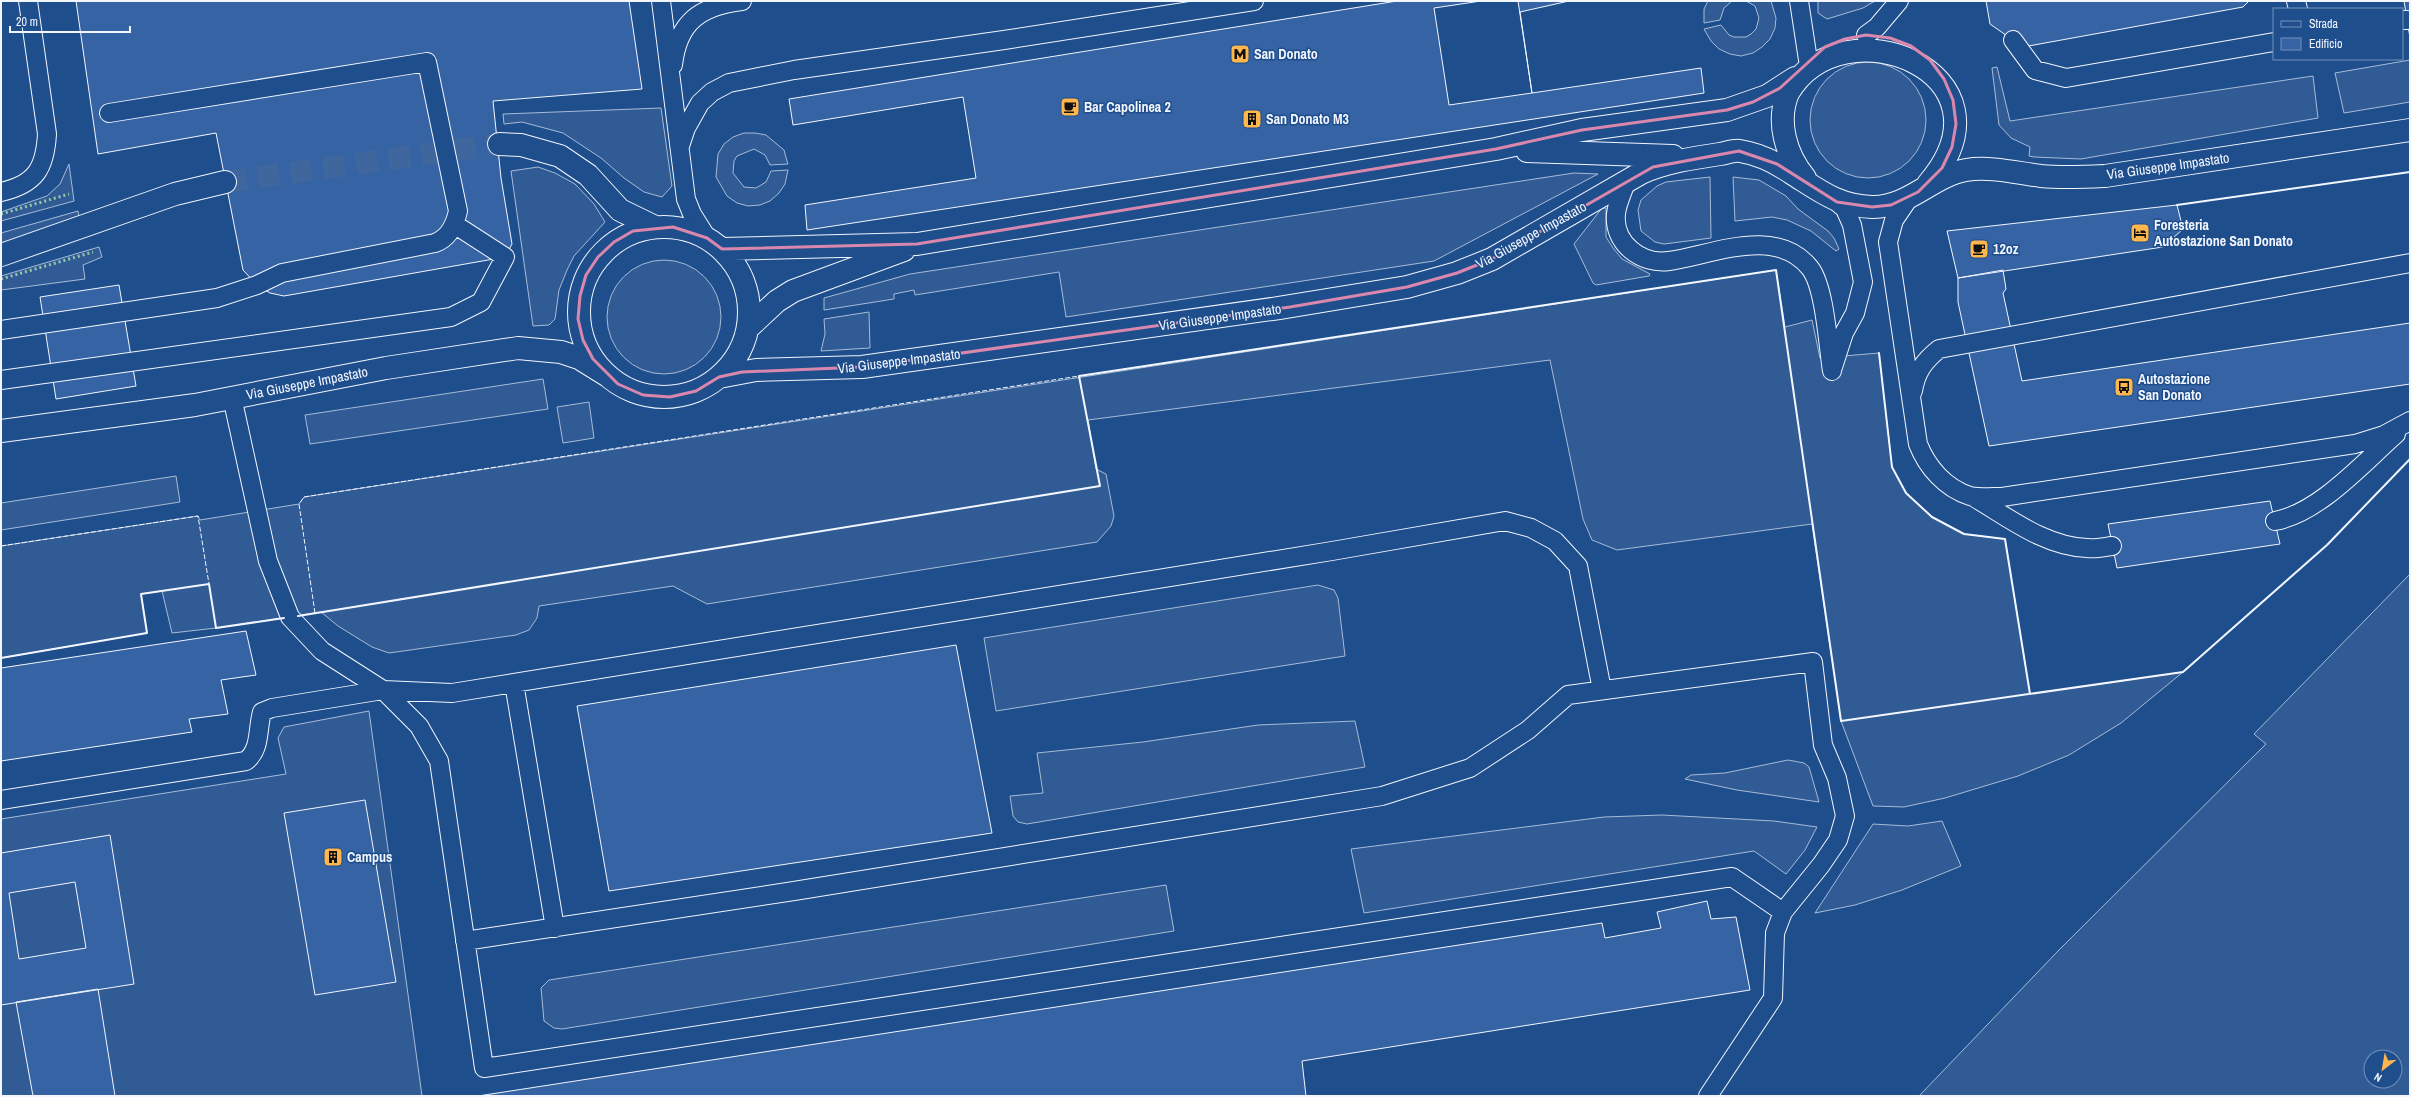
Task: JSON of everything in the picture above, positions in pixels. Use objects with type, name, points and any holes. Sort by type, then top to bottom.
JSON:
[{"type":"street","name":"Via Giuseppe Impastato","points":[[1811,185],[1796,167],[1786,145],[1782,122],[1785,99],[1795,78],[1808,60],[1825,47],[1845,39],[1866,35],[1890,38],[1911,46],[1935,66],[1944,79],[1953,100],[1956,124],[1952,147],[1942,168],[1918,192]]},
{"type":"street","name":"Via Giuseppe Impastato","points":[[714,243],[872,245],[917,244],[1496,149],[1582,130],[1733,108],[1767,96],[1795,78]]},
{"type":"street","name":"Via Giuseppe Impastato","points":[[1,431],[195,405],[386,368],[518,348],[538,349],[567,354],[579,358],[630,390],[643,395],[670,397],[696,391],[719,377],[756,370],[862,367],[1285,308],[1407,288],[1457,273],[1492,259],[1653,167],[1694,157],[1738,151],[1749,153],[1778,164],[1837,202],[1872,207],[1891,205],[1918,192],[1945,176],[1966,170],[1992,170],[2062,177],[2105,176],[2410,130]]},
{"type":"street","points":[[499,144],[521,145],[560,156],[588,175],[620,210],[655,226]]},
{"type":"street","name":"Via Giuseppe Impastato","points":[[1496,149],[1694,157]]},
{"type":"street","points":[[1,255],[175,194],[225,182]]},
{"type":"street","points":[[608,376],[593,359],[583,340],[578,319],[580,296],[584,282],[598,257],[614,242],[633,231],[655,226],[673,226],[714,243],[734,262],[744,283],[750,311],[748,328],[738,355],[719,377]]},
{"type":"street","points":[[748,328],[777,301],[793,291],[917,244]]},
{"type":"lane","points":[[1,192],[19,188],[32,180],[41,166],[46,151],[47,134],[28,1]]},
{"type":"lane","points":[[661,1],[672,74],[686,199],[692,214],[714,243]]},
{"type":"lane","points":[[672,74],[678,44],[694,18],[714,6],[742,1]]},
{"type":"lane","points":[[680,146],[686,128],[700,103],[715,90],[734,82],[794,70],[1004,40],[1254,1]]},
{"type":"lane","points":[[1799,1],[1808,60]]},
{"type":"lane","name":"Via Giuseppe Impastato","points":[[1866,35],[1877,27],[1899,1]]},
{"type":"lane","points":[[2013,40],[2036,70],[2066,78],[2273,42]]},
{"type":"lane","points":[[1,330],[217,298],[257,285],[282,273],[435,243],[447,236],[454,224],[458,211],[427,62],[109,113]]},
{"type":"lane","points":[[1626,182],[1616,213],[1617,229],[1623,243],[1634,254],[1652,260],[1668,261],[1748,246],[1773,247],[1793,254],[1810,268],[1820,290],[1832,371],[1844,333],[1861,297],[1863,282],[1852,225],[1845,208],[1837,202]]},
{"type":"lane","points":[[1918,192],[1894,220],[1888,242],[1918,444],[1923,456],[1939,477],[2042,536],[2063,545],[2088,548],[2112,546]]},
{"type":"lane","points":[[1,380],[451,317],[481,302],[505,257],[454,224]]},
{"type":"lane","points":[[1912,396],[1918,373],[1930,357],[1939,349],[2410,263]]},
{"type":"lane","points":[[232,397],[268,561],[290,617],[322,651],[382,690],[419,726],[439,762],[484,1068],[1732,877],[1783,912]]},
{"type":"lane","points":[[1970,496],[2002,498],[2355,444],[2384,435],[2410,422]]},
{"type":"lane","points":[[2275,521],[2289,518],[2310,506],[2334,488],[2410,422]]},
{"type":"lane","points":[[1,800],[246,761],[253,755],[257,746],[257,727],[262,712],[272,708],[382,690],[452,693],[1316,554],[1505,521],[1531,528],[1555,541],[1578,566],[1602,690]]},
{"type":"lane","points":[[465,941],[555,928],[1382,796],[1470,768],[1528,730],[1568,695],[1813,662],[1823,746],[1837,778],[1845,816],[1838,840],[1821,865],[1783,912],[1775,933],[1773,998],[1708,1096]]},
{"type":"lane","points":[[514,683],[555,928]]},
{"type":"highlighted area","points":[[1866,35],[1890,38],[1911,46],[1930,60],[1944,79],[1953,100],[1956,124],[1952,147],[1942,168],[1918,192],[1891,205],[1872,207],[1837,202],[1777,164],[1739,151],[1653,167],[1492,259],[1457,273],[1407,287],[1290,307],[862,367],[742,372],[719,377],[696,391],[670,397],[643,395],[618,384],[593,359],[583,340],[578,319],[580,296],[586,275],[598,257],[614,242],[633,231],[673,227],[707,238],[722,249],[917,244],[1496,149],[1582,130],[1727,110],[1753,102],[1780,88],[1825,47],[1845,39]]},
{"type":"shaded area","points":[[1708,1],[1732,1],[1724,8],[1720,20],[1704,23],[1704,9]]},
{"type":"shaded area","points":[[1746,1],[1771,1],[1776,18],[1775,28],[1770,39],[1753,53],[1741,56],[1730,54],[1719,49],[1711,41],[1704,29],[1721,25],[1729,35],[1734,37],[1746,37],[1751,34],[1756,29],[1759,18],[1755,6]]},
{"type":"shaded area","points":[[1818,1],[1875,1],[1863,8],[1827,19],[1818,13]]},
{"type":"shaded area","points":[[2410,60],[2410,102],[2344,113],[2335,73]]},
{"type":"shaded area","points":[[1868,62],[1890,66],[1909,79],[1922,98],[1926,120],[1922,142],[1909,161],[1890,174],[1868,178],[1846,174],[1827,161],[1814,142],[1810,120],[1814,98],[1827,79],[1846,66]]},
{"type":"shaded area","points":[[1997,67],[2010,121],[2313,76],[2318,118],[2081,159],[2034,157],[2029,156],[2030,147],[2011,138],[1999,125],[1992,68]]},
{"type":"shaded area","points":[[661,108],[672,186],[662,197],[644,192],[624,178],[601,158],[563,133],[522,122],[504,124],[503,114]]},
{"type":"shaded area","points":[[744,133],[766,135],[784,150],[788,164],[770,165],[765,155],[754,149],[737,156],[734,161],[733,173],[744,187],[756,188],[766,182],[771,171],[788,170],[785,184],[779,193],[770,201],[760,205],[748,206],[737,203],[727,196],[716,177],[718,154],[724,144],[733,137]]},
{"type":"shaded area","points":[[69,164],[74,201],[1,221],[1,212],[47,196],[60,184]]},
{"type":"shaded area","points":[[538,167],[555,173],[575,184],[594,204],[605,222],[574,256],[559,290],[555,319],[549,325],[533,326],[511,171]]},
{"type":"shaded area","points":[[1574,173],[1598,174],[1434,261],[1066,317],[1059,272],[915,295],[914,290],[894,294],[894,299],[824,310],[824,298],[910,274]]},
{"type":"shaded area","points":[[1710,177],[1711,238],[1664,244],[1655,242],[1641,231],[1638,210],[1641,200],[1657,186],[1666,182]]},
{"type":"shaded area","points":[[1733,177],[1759,180],[1786,196],[1798,209],[1828,231],[1834,238],[1839,249],[1836,251],[1811,231],[1787,220],[1772,217],[1735,221]]},
{"type":"shaded area","points":[[1602,208],[1606,208],[1606,237],[1613,248],[1622,259],[1650,274],[1649,276],[1596,285],[1593,283],[1574,244]]},
{"type":"shaded area","points":[[78,211],[80,223],[1,245],[1,233]]},
{"type":"shaded area","points":[[99,247],[102,257],[83,265],[85,279],[1,290],[1,276]]},
{"type":"shaded area","points":[[664,260],[675,261],[686,265],[696,270],[704,277],[711,285],[716,295],[720,306],[720,328],[716,339],[711,349],[704,357],[696,364],[686,369],[675,373],[664,374],[653,373],[642,369],[632,364],[624,357],[617,349],[612,339],[608,328],[607,317],[608,306],[612,295],[617,285],[624,277],[632,270],[642,265],[653,261]]},
{"type":"shaded area","points":[[1776,270],[1785,327],[1812,320],[1820,358],[1879,353],[1892,467],[1906,493],[1932,517],[1964,534],[2005,539],[2030,694],[2183,672],[2121,723],[2069,755],[2018,776],[1945,798],[1904,807],[1873,806],[1841,721],[1812,524],[1617,550],[1592,540],[1583,519],[1550,360],[1088,420],[1096,469],[1106,474],[1114,516],[1111,526],[1097,542],[707,604],[673,586],[539,606],[537,618],[529,630],[516,635],[389,653],[372,647],[338,626],[321,612],[172,633],[162,591],[141,594],[147,633],[1,658],[1,546],[198,516],[200,520],[299,504],[304,497]]},
{"type":"shaded area","points":[[869,312],[870,348],[821,351],[825,334],[824,319]]},
{"type":"shaded area","points":[[543,379],[548,409],[310,444],[305,415]]},
{"type":"shaded area","points":[[589,402],[594,438],[563,443],[557,407]]},
{"type":"shaded area","points":[[176,476],[180,502],[1,530],[1,503]]},
{"type":"shaded area","points":[[2410,574],[2410,1096],[1919,1096],[2058,951],[2266,744],[2254,734]]},
{"type":"shaded area","points":[[1318,585],[1334,590],[1338,598],[1345,656],[996,711],[984,638]]},
{"type":"shaded area","points":[[369,711],[422,1096],[1,1096],[1,819],[286,774],[278,738],[284,727]]},
{"type":"shaded area","points":[[1355,721],[1365,767],[1027,824],[1018,822],[1013,816],[1010,796],[1043,793],[1037,753],[1143,742],[1258,725]]},
{"type":"shaded area","points":[[1788,760],[1804,763],[1809,767],[1819,802],[1737,790],[1685,779],[1691,775],[1725,773]]},
{"type":"shaded area","points":[[1662,815],[1774,821],[1817,827],[1805,850],[1786,874],[1754,851],[1364,913],[1351,849],[1604,817]]},
{"type":"shaded area","points":[[1942,821],[1961,866],[1902,890],[1855,905],[1815,913],[1873,824],[1908,826]]},
{"type":"shaded area","points":[[1166,885],[1174,931],[562,1029],[554,1028],[544,1021],[541,988],[549,980]]},
{"type":"building","points":[[76,1],[629,1],[642,89],[493,101],[501,178],[512,244],[505,257],[284,296],[270,293],[257,285],[243,270],[216,133],[98,154]]},
{"type":"building","name":"San Donato M3","points":[[1397,1],[1569,1],[1520,12],[1532,93],[1701,68],[1704,93],[807,230],[805,205],[976,178],[963,97],[793,125],[789,99]]},
{"type":"building","points":[[1481,1],[1518,1],[1532,93],[1449,105],[1434,8]]},
{"type":"building","points":[[1986,1],[2249,1],[2243,7],[2023,47],[1990,24]]},
{"type":"building","points":[[2404,1],[2410,1],[2410,38]]},
{"type":"building","points":[[2177,205],[2183,229],[2163,247],[1958,278],[1947,231]]},
{"type":"building","points":[[2003,270],[2006,289],[2003,293],[2022,381],[2410,323],[2410,384],[1989,446],[1958,302],[1958,278]]},
{"type":"building","points":[[119,285],[136,386],[56,399],[40,297]]},
{"type":"building","points":[[2270,501],[2280,544],[2117,568],[2108,524]]},
{"type":"building","points":[[246,631],[256,675],[221,680],[228,714],[189,719],[192,732],[1,761],[1,668]]},
{"type":"building","points":[[956,645],[992,833],[609,891],[577,706]]},
{"type":"building","name":"Campus","points":[[365,800],[396,982],[315,995],[284,813]]},
{"type":"building","points":[[110,835],[134,984],[1,1005],[1,853]],"holes":[[[75,882],[86,948],[19,959],[9,893]]]},
{"type":"building","points":[[1707,901],[1711,919],[1736,917],[1750,990],[1302,1061],[1306,1096],[478,1096],[1602,923],[1605,938],[1661,928],[1657,912]]},
{"type":"building","points":[[98,989],[115,1096],[33,1096],[16,1002]]},
{"type":"tunnel","points":[[225,182],[499,144]]},
{"type":"hedge","points":[[1,214],[69,194]]},
{"type":"hedge","points":[[1,279],[93,252]]},
{"type":"fence","points":[[315,613],[299,504],[304,497],[1079,376]]},
{"type":"fence","points":[[1,546],[198,516],[209,584]]},
{"type":"wall","points":[[2177,205],[2410,172]]},
{"type":"wall","points":[[298,616],[1100,486],[1079,376],[1776,270],[1841,721],[2183,672],[2327,545],[2410,459]]},
{"type":"wall","points":[[1879,353],[1892,467],[1906,493],[1932,517],[1964,534],[2005,539],[2030,694]]},
{"type":"wall","points":[[1,658],[147,633],[141,594],[209,584],[216,628],[284,618]]},
{"type":"place","name":"San Donato","points":[[1240,54]]},
{"type":"place","name":"Bar Capolinea 2","points":[[1070,107]]},
{"type":"place","name":"San Donato M3","points":[[1252,119]]},
{"type":"place","name":"Foresteria Autostazione San Donato","points":[[2140,233]]},
{"type":"place","name":"12oz","points":[[1979,249]]},
{"type":"place","name":"Autostazione San Donato","points":[[2124,387]]},
{"type":"place","name":"Campus","points":[[333,857]]}]
